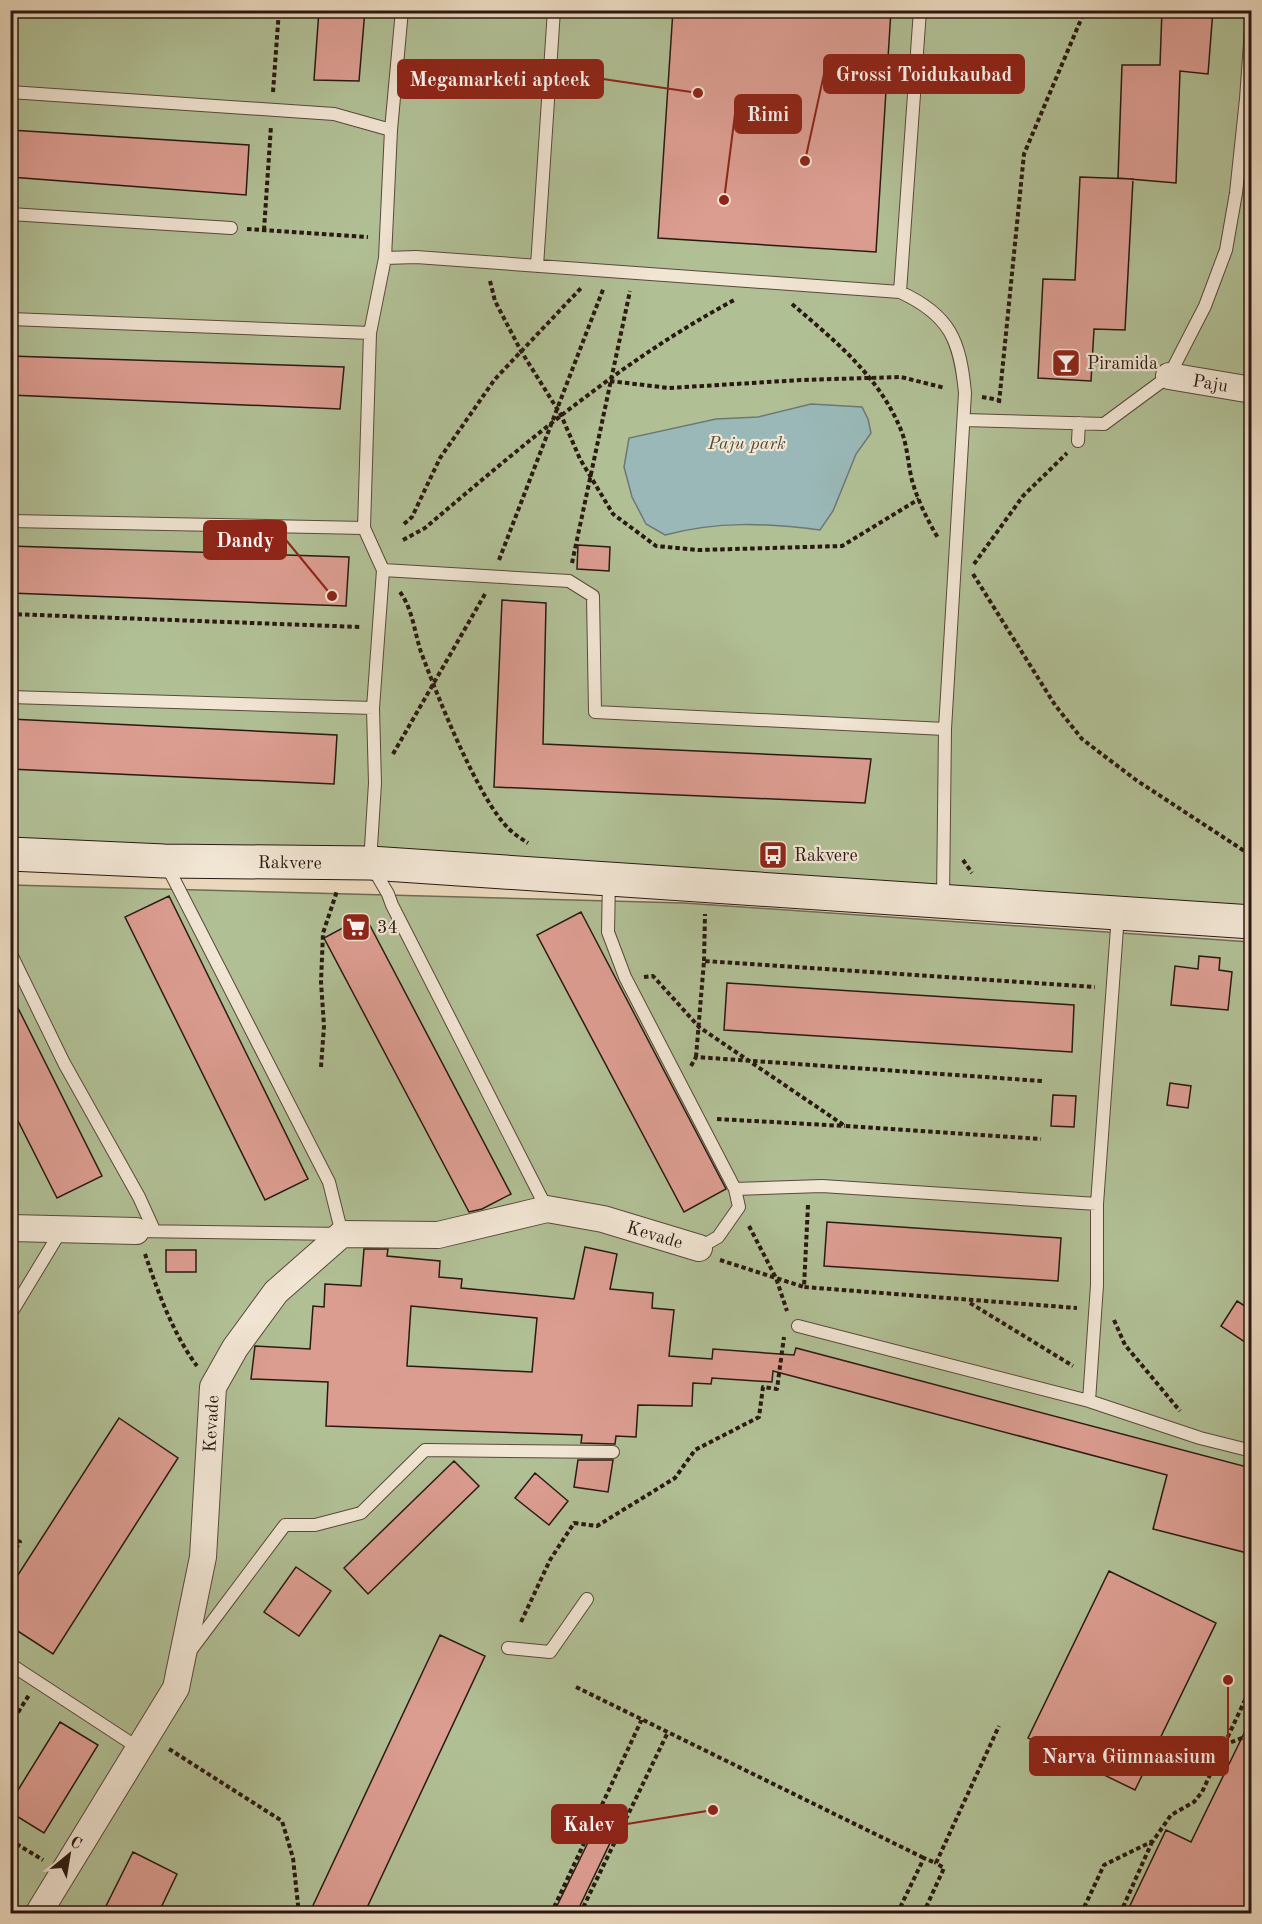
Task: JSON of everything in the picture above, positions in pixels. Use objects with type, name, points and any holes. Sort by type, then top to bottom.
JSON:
[{"type":"street","name":"Paju","points":[[1168,376],[1251,390]]},
{"type":"street","name":"Rakvere","points":[[10,854],[164,861],[370,863],[1251,922]]},
{"type":"street","name":"Kevade","points":[[38,1914],[176,1688],[203,1557],[213,1387],[235,1348],[276,1292],[342,1234],[438,1234],[547,1209],[603,1219],[699,1248]]},
{"type":"street","points":[[10,1228],[145,1230]]},
{"type":"lane","points":[[402,10],[391,130],[385,258],[370,333],[364,528],[383,570],[373,708],[375,783],[370,863],[388,894],[547,1209]]},
{"type":"lane","points":[[537,266],[555,10]]},
{"type":"lane","points":[[900,292],[920,10]]},
{"type":"lane","points":[[964,420],[997,419],[1104,424],[1168,376],[1205,306],[1226,250],[1249,99],[1251,15]]},
{"type":"lane","points":[[10,92],[324,113],[391,130]]},
{"type":"lane","points":[[10,214],[231,228]]},
{"type":"lane","points":[[385,258],[485,262],[900,292],[920,302],[935,314],[951,332],[962,356],[965,393],[945,729],[944,900]]},
{"type":"lane","points":[[10,319],[370,333]]},
{"type":"lane","points":[[1078,441],[1079,423]]},
{"type":"lane","points":[[10,521],[364,528]]},
{"type":"lane","points":[[383,570],[569,581],[593,597],[595,712],[945,729]]},
{"type":"lane","points":[[10,698],[373,708]]},
{"type":"lane","points":[[10,952],[64,1063],[136,1190],[145,1230],[342,1234],[329,1182],[164,861]]},
{"type":"lane","points":[[609,878],[608,932],[625,977],[735,1189],[739,1207],[718,1237],[699,1248]]},
{"type":"lane","points":[[1089,1401],[1097,1285],[1097,1204],[1118,914]]},
{"type":"lane","points":[[735,1189],[809,1186],[1097,1204]]},
{"type":"lane","points":[[10,1315],[62,1228]]},
{"type":"lane","points":[[798,1326],[1089,1401],[1200,1438],[1251,1450]]},
{"type":"lane","points":[[181,1663],[285,1525],[315,1525],[361,1513],[425,1450],[613,1452]]},
{"type":"lane","points":[[508,1648],[550,1653],[587,1599]]},
{"type":"lane","points":[[10,1664],[37,1682],[144,1742]]},
{"type":"path","points":[[997,419],[1023,154],[1085,10]]},
{"type":"path","points":[[231,228],[387,237]]},
{"type":"path","points":[[485,262],[495,301],[521,351],[561,415],[590,476],[613,514],[656,546],[698,550],[842,546],[919,500]]},
{"type":"path","points":[[404,524],[412,517],[440,458],[495,379],[580,291],[592,270]]},
{"type":"path","points":[[375,783],[435,685],[495,577],[501,553],[555,408],[611,271]]},
{"type":"path","points":[[569,581],[633,273]]},
{"type":"path","points":[[403,540],[425,528],[550,422],[655,347],[768,283],[836,341],[868,377],[901,430],[919,500],[926,518],[956,569]]},
{"type":"path","points":[[610,381],[669,388],[901,377],[999,400]]},
{"type":"path","points":[[1078,441],[1023,496],[970,569],[1056,705],[1082,739],[1136,780],[1251,856]]},
{"type":"path","points":[[383,570],[408,603],[421,651],[490,803],[509,829],[564,875]]},
{"type":"path","points":[[10,614],[379,628]]},
{"type":"path","points":[[321,1068],[324,1026],[321,981],[323,933],[338,885]]},
{"type":"path","points":[[679,1084],[696,1057],[706,908]]},
{"type":"path","points":[[704,962],[1114,988]]},
{"type":"path","points":[[625,977],[652,976],[699,1027],[845,1126]]},
{"type":"path","points":[[696,1057],[755,1063],[1042,1081]]},
{"type":"path","points":[[700,1118],[1041,1138]]},
{"type":"path","points":[[804,1287],[809,1186]]},
{"type":"path","points":[[739,1207],[776,1278],[787,1308],[786,1320]]},
{"type":"path","points":[[145,1230],[158,1292],[189,1355],[213,1387]]},
{"type":"path","points":[[699,1248],[716,1259],[804,1287],[1096,1309]]},
{"type":"path","points":[[1097,1285],[1125,1345],[1200,1438]]},
{"type":"path","points":[[966,1301],[1092,1377]]},
{"type":"path","points":[[521,1622],[550,1560],[574,1523],[597,1526],[675,1478],[695,1450],[759,1417],[763,1387],[777,1389],[785,1331]]},
{"type":"path","points":[[10,1536],[20,1542],[10,1557]]},
{"type":"path","points":[[10,1725],[37,1682]]},
{"type":"path","points":[[1120,1914],[1153,1841],[1171,1815],[1194,1802],[1202,1792],[1251,1686]]},
{"type":"path","points":[[576,1687],[944,1868],[923,1914]]},
{"type":"path","points":[[551,1914],[642,1719]]},
{"type":"path","points":[[936,1863],[999,1726]]},
{"type":"path","points":[[580,1914],[668,1732]]},
{"type":"path","points":[[1224,1745],[1251,1734]]},
{"type":"path","points":[[144,1742],[282,1821],[293,1858],[299,1914]]},
{"type":"path","points":[[10,1840],[63,1873]]},
{"type":"path","points":[[1081,1914],[1104,1865],[1153,1841]]},
{"type":"path","points":[[897,1914],[924,1857]]},
{"type":"green space","name":"Paju park","points":[[10,11],[1251,11],[1251,922],[11,845]]},
{"type":"green space","points":[[10,885],[684,903],[1251,942],[1251,1913],[11,1913]]},
{"type":"water","points":[[811,404],[862,407],[871,433],[856,454],[833,511],[820,530],[781,526],[723,525],[665,535],[646,524],[632,497],[624,467],[629,438],[716,419],[758,417]]},
{"type":"building","points":[[319,10],[365,10],[359,81],[314,80]]},
{"type":"building","points":[[673,10],[891,10],[876,252],[658,238]]},
{"type":"building","points":[[1162,10],[1213,10],[1208,74],[1180,71],[1176,183],[1118,178],[1122,65],[1160,65]]},
{"type":"building","points":[[10,130],[249,145],[246,195],[10,177]]},
{"type":"building","points":[[1080,177],[1133,179],[1125,330],[1094,329],[1091,381],[1038,378],[1043,279],[1075,280]]},
{"type":"building","points":[[10,356],[344,367],[340,409],[10,395]]},
{"type":"building","points":[[578,545],[610,547],[609,571],[577,569]]},
{"type":"building","points":[[10,546],[349,557],[346,606],[10,593]]},
{"type":"building","points":[[502,600],[546,603],[543,744],[871,759],[865,803],[494,787]]},
{"type":"building","points":[[10,719],[337,735],[334,784],[10,769]]},
{"type":"building","points":[[169,896],[308,1179],[265,1200],[125,917]]},
{"type":"building","points":[[581,912],[726,1189],[684,1212],[537,935]]},
{"type":"building","points":[[365,916],[511,1194],[482,1209],[469,1212],[324,938]]},
{"type":"building","points":[[1199,956],[1220,958],[1219,970],[1232,972],[1228,1010],[1171,1005],[1175,966],[1198,969]]},
{"type":"building","points":[[727,983],[1074,1005],[1072,1052],[724,1030]]},
{"type":"building","points":[[10,992],[102,1176],[57,1198],[10,1105]]},
{"type":"building","points":[[1170,1083],[1191,1086],[1188,1108],[1167,1105]]},
{"type":"building","points":[[1053,1095],[1076,1096],[1074,1127],[1051,1126]]},
{"type":"building","points":[[827,1222],[1061,1238],[1058,1281],[824,1266]]},
{"type":"building","points":[[585,1247],[617,1254],[610,1289],[653,1293],[652,1308],[674,1310],[669,1356],[712,1359],[713,1349],[794,1355],[796,1348],[1251,1468],[1251,1554],[1153,1529],[1167,1475],[773,1371],[772,1382],[712,1378],[711,1384],[693,1383],[692,1406],[638,1405],[636,1437],[616,1436],[615,1444],[581,1443],[582,1435],[326,1426],[328,1382],[251,1379],[255,1346],[310,1349],[313,1306],[324,1307],[325,1284],[361,1286],[364,1249],[388,1249],[387,1256],[440,1261],[439,1277],[462,1279],[461,1288],[574,1299]],"holes":[[[411,1306],[537,1318],[532,1372],[407,1366]]]},
{"type":"building","points":[[166,1250],[196,1250],[196,1272],[166,1272]]},
{"type":"building","points":[[1237,1301],[1251,1310],[1251,1346],[1221,1326]]},
{"type":"building","points":[[119,1418],[178,1458],[53,1654],[10,1626],[10,1570],[18,1575]]},
{"type":"building","points":[[578,1460],[613,1460],[608,1492],[574,1487]]},
{"type":"building","points":[[454,1461],[479,1486],[368,1594],[344,1568]]},
{"type":"building","points":[[535,1473],[568,1501],[549,1525],[515,1498]]},
{"type":"building","points":[[296,1567],[331,1591],[299,1636],[264,1612]]},
{"type":"building","points":[[1109,1571],[1216,1623],[1135,1790],[1028,1738]]},
{"type":"building","points":[[440,1635],[485,1656],[364,1914],[309,1914]]},
{"type":"building","points":[[1251,1719],[1251,1914],[1126,1914],[1166,1830],[1191,1842]]},
{"type":"building","points":[[60,1722],[98,1745],[44,1833],[10,1812],[10,1803]]},
{"type":"building","points":[[603,1812],[621,1820],[576,1914],[553,1914]]},
{"type":"building","points":[[133,1852],[177,1874],[158,1914],[102,1914]]},
{"type":"place","name":"Megamarketi apteek","points":[[698,93]]},
{"type":"place","name":"Grossi Toidukaubad","points":[[805,161]]},
{"type":"place","name":"Rimi","points":[[724,200]]},
{"type":"place","name":"Piramida","points":[[1066,363]]},
{"type":"place","name":"Dandy","points":[[332,596]]},
{"type":"place","name":"Rakvere","points":[[773,855]]},
{"type":"place","name":"34","points":[[356,927]]},
{"type":"place","name":"Narva Gümnaasium","points":[[1228,1680]]},
{"type":"place","name":"Kalev","points":[[713,1810]]}]
